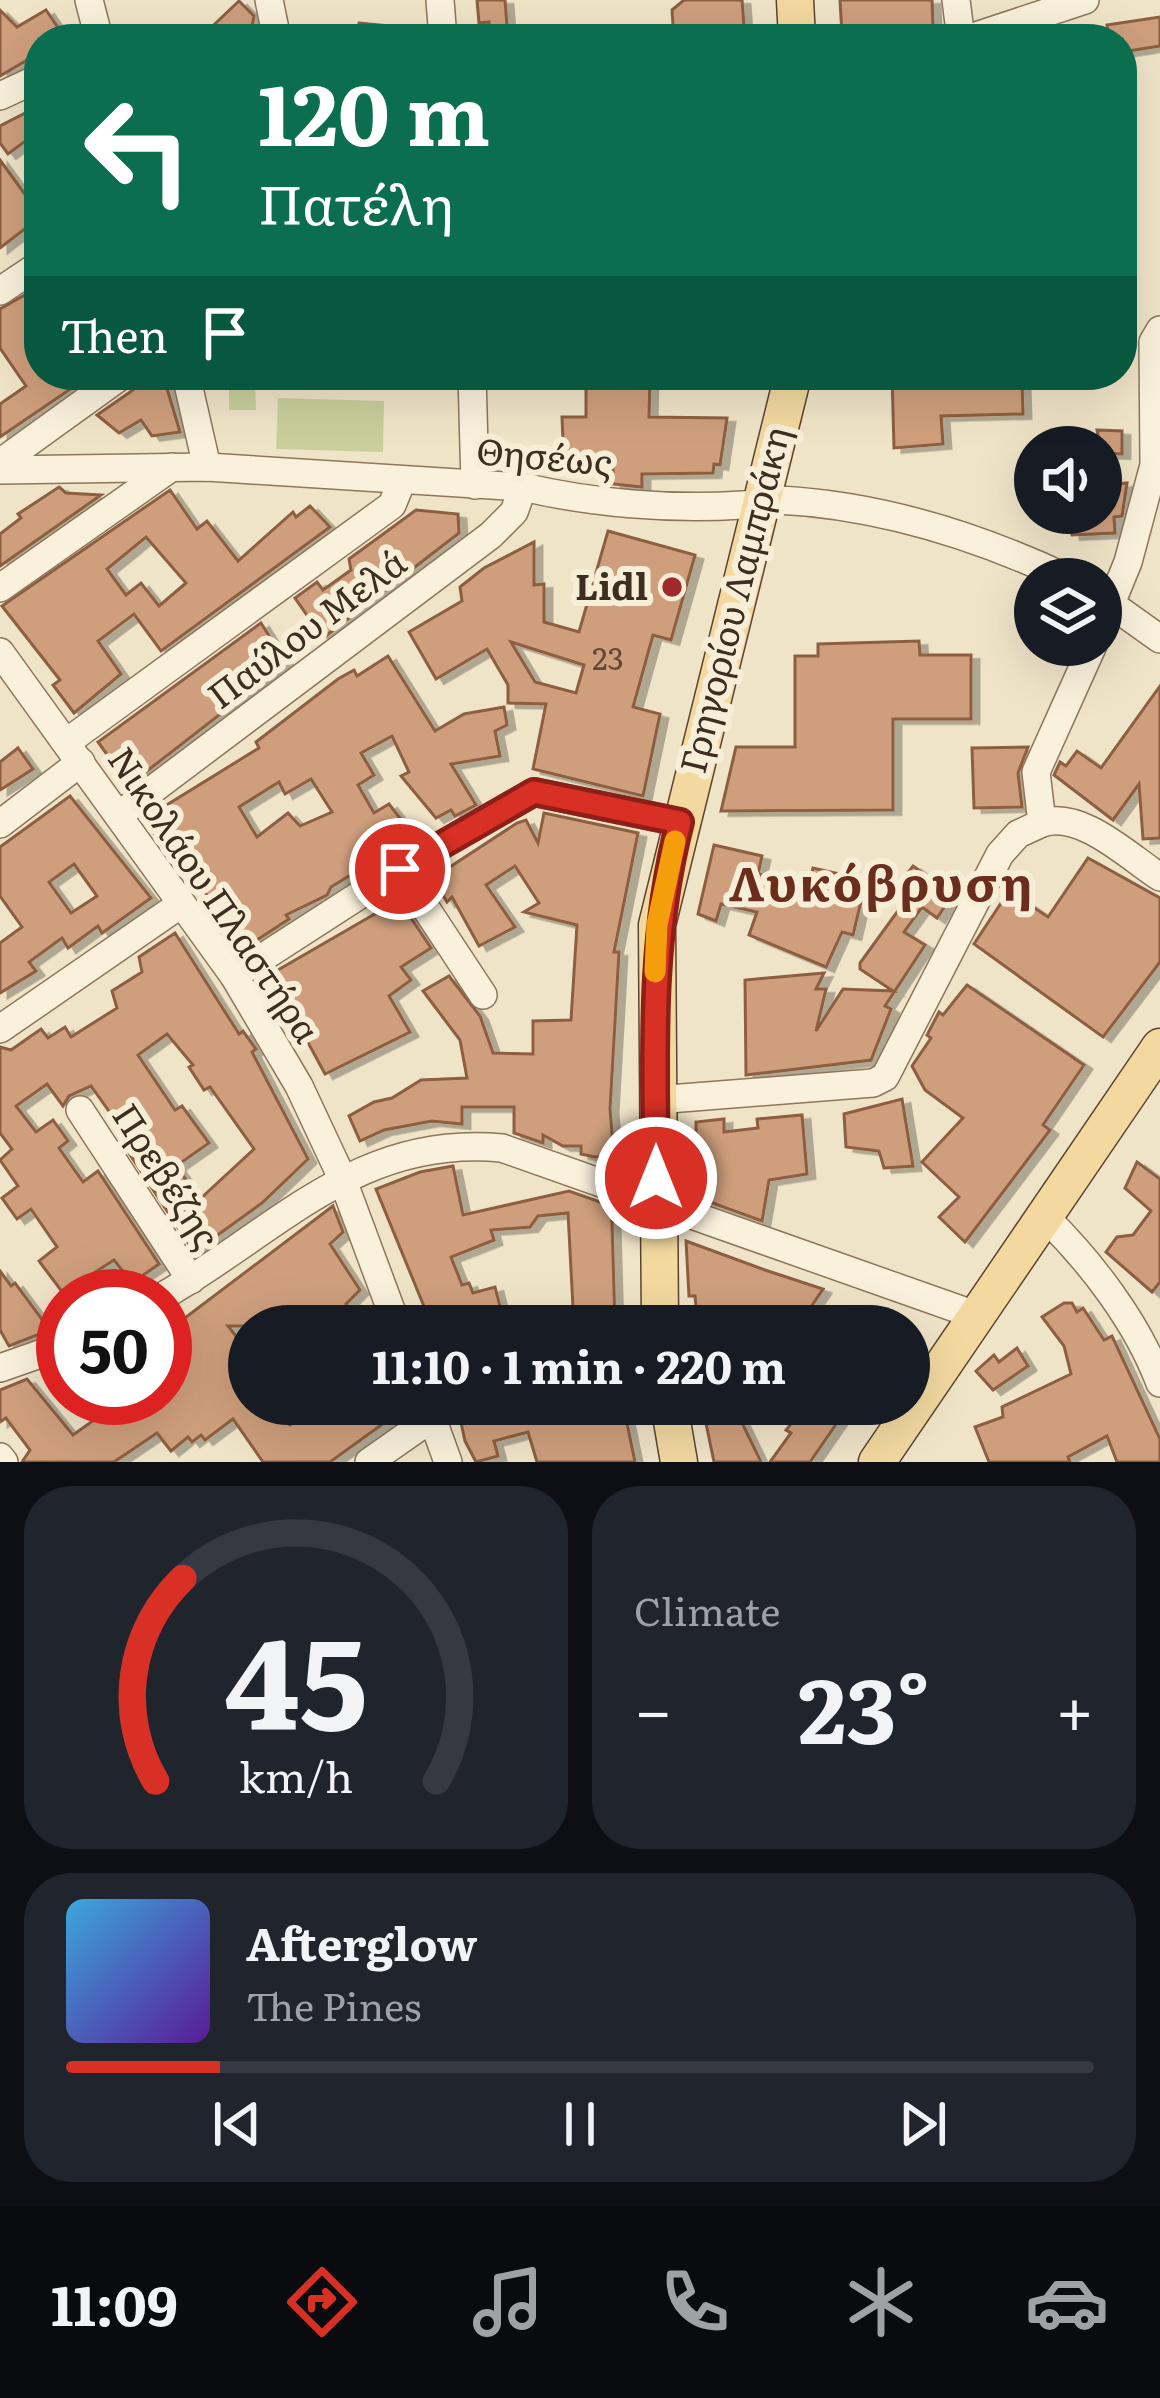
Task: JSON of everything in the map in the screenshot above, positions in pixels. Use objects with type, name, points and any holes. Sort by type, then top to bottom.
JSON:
[{"type":"main road","name":"Γρηγορίου Λαμπράκη","points":[[659,1305],[657,925],[789,390]]},
{"type":"main road","points":[[877,1462],[1160,1047]]},
{"type":"main road","points":[[673,1425],[679,1462]]},
{"type":"street","points":[[1010,24],[1084,0]]},
{"type":"street","points":[[1122,562],[1157,464],[1153,342],[1160,330]]},
{"type":"street","points":[[0,466],[102,390]]},
{"type":"street","points":[[189,390],[207,467]]},
{"type":"street","points":[[472,390],[475,485]]},
{"type":"street","name":"Θησέως","points":[[0,466],[207,467],[401,483],[523,487],[568,498],[745,506],[762,501],[928,524],[1026,558]]},
{"type":"street","points":[[0,588],[172,467]]},
{"type":"street","points":[[0,824],[74,752],[392,505],[401,483]]},
{"type":"street","name":"Παύλου Μελά","points":[[119,815],[491,536],[514,512],[523,487]]},
{"type":"street","points":[[1122,619],[1160,639]]},
{"type":"street","name":"Νικολάου Πλαστήρα","points":[[0,652],[234,976],[299,1086],[342,1178],[390,1305]]},
{"type":"street","points":[[1042,823],[1036,772],[1084,666]]},
{"type":"street","points":[[234,976],[400,869],[534,792],[680,822]]},
{"type":"street","points":[[656,1100],[873,1083],[885,1077],[1000,854],[1018,834],[1042,823],[1054,819],[1079,825],[1160,877]]},
{"type":"street","points":[[400,869],[483,995]]},
{"type":"street","points":[[0,1029],[182,904]]},
{"type":"street","name":"Πρεβέζης","points":[[80,1110],[183,1269]]},
{"type":"street","points":[[192,1279],[342,1178],[443,1146],[488,1147],[978,1316]]},
{"type":"street","points":[[1045,1217],[1074,1245],[1142,1340],[1160,1383]]},
{"type":"street","points":[[0,1368],[36,1355]]},
{"type":"street","points":[[369,1462],[413,1425]]},
{"type":"street","points":[[434,1425],[448,1462]]},
{"type":"green space","points":[[229,390],[255,390],[256,410],[229,410]]},
{"type":"green space","points":[[278,398],[384,401],[383,452],[276,449]]},
{"type":"building","points":[[477,0],[505,0],[507,24],[479,23]]},
{"type":"building","points":[[684,0],[742,0],[744,24],[673,24],[672,10]]},
{"type":"building","points":[[840,0],[932,0],[933,24],[841,24]]},
{"type":"building","points":[[239,1],[254,16],[252,24],[215,24]]},
{"type":"building","points":[[0,10],[17,27],[46,10],[56,24],[24,24],[24,62],[0,76]]},
{"type":"building","points":[[1160,17],[1160,46],[1137,50],[1137,24],[1114,24]]},
{"type":"building","points":[[24,114],[24,142],[8,154],[0,143],[0,126]]},
{"type":"building","points":[[0,160],[24,193],[24,230],[0,248]]},
{"type":"building","points":[[24,295],[24,383],[0,348],[0,309]]},
{"type":"building","points":[[24,387],[69,390],[0,437],[0,404]]},
{"type":"building","points":[[133,390],[167,390],[180,432],[152,436],[141,420],[119,433],[97,415]]},
{"type":"building","points":[[586,390],[650,390],[649,417],[727,418],[720,465],[714,464],[713,473],[642,474],[642,487],[613,484],[613,465],[564,464],[562,417],[586,417]]},
{"type":"building","points":[[892,390],[1022,390],[1023,414],[941,416],[943,444],[894,448]]},
{"type":"building","points":[[59,487],[66,493],[101,495],[0,566],[0,534],[21,518],[18,514]]},
{"type":"building","points":[[170,490],[197,529],[207,521],[238,561],[293,512],[296,517],[310,506],[330,527],[161,651],[134,614],[98,641],[121,674],[74,713],[53,685],[60,680],[2,606]],"holes":[[[146,537],[186,583],[159,606],[141,583],[126,595],[107,569]]]},
{"type":"building","points":[[416,510],[458,514],[459,533],[323,638],[295,598],[317,582],[323,590],[351,570],[349,559]]},
{"type":"building","points":[[608,531],[695,555],[671,640],[653,635],[633,707],[660,714],[643,796],[533,769],[546,704],[508,703],[508,685],[487,649],[436,679],[409,632],[462,601],[460,587],[484,568],[534,542],[534,585],[544,584],[544,622],[579,632]],"holes":[[[511,642],[584,665],[576,693],[535,682]]]},
{"type":"building","points":[[261,623],[286,663],[129,785],[98,742]]},
{"type":"building","points":[[919,641],[920,655],[971,655],[971,719],[893,719],[893,810],[721,811],[736,747],[795,747],[795,656],[818,656],[818,644]]},
{"type":"building","points":[[388,656],[435,731],[464,714],[504,707],[507,725],[495,731],[500,756],[451,764],[476,805],[455,816],[451,810],[436,818],[401,776],[409,772],[392,736],[361,753],[374,775],[358,785],[374,813],[389,804],[414,836],[331,887],[327,895],[286,915],[289,919],[243,949],[182,859],[160,842],[144,819],[259,748],[256,742],[338,679],[354,670],[357,676]],"holes":[[[311,779],[332,812],[300,826],[288,813],[257,837],[239,807],[279,782],[285,794]]]},
{"type":"building","points":[[1160,686],[1160,838],[1143,839],[1139,784],[1113,820],[1054,775],[1060,762],[1066,766],[1077,751],[1101,768]]},
{"type":"building","points":[[1028,747],[1018,773],[1022,807],[974,808],[972,748]]},
{"type":"building","points":[[18,748],[33,769],[0,790],[0,762]]},
{"type":"building","points":[[70,796],[151,898],[102,933],[98,926],[68,948],[62,938],[29,962],[36,971],[0,993],[0,943],[22,927],[0,896],[0,847]],"holes":[[[74,864],[97,896],[71,913],[49,882]]]},
{"type":"building","points":[[544,813],[638,833],[614,952],[619,952],[610,1109],[614,1156],[581,1154],[581,1146],[563,1146],[543,1135],[543,1143],[514,1133],[514,1107],[462,1107],[462,1124],[432,1121],[384,1130],[360,1141],[349,1116],[421,1080],[467,1078],[460,1040],[423,991],[449,976],[480,1016],[493,1053],[533,1054],[533,1021],[571,1020],[577,925],[524,912],[539,903],[515,866],[486,885],[515,927],[479,946],[452,897],[447,902],[433,878],[526,820],[538,843]]},
{"type":"building","points":[[714,845],[762,856],[758,874],[809,886],[813,868],[866,880],[853,935],[842,932],[826,967],[749,935],[757,912],[721,904],[716,921],[698,914]]},
{"type":"building","points":[[1088,858],[1160,898],[1160,962],[1103,1037],[974,944],[1009,891],[1048,917]]},
{"type":"building","points":[[913,866],[953,894],[937,918],[922,907],[904,932],[925,945],[885,1006],[891,1009],[871,1060],[746,1075],[745,980],[824,973],[816,989],[826,989],[816,1031],[843,989],[893,991],[860,969],[860,963],[908,897],[896,888]]},
{"type":"building","points":[[399,900],[431,948],[401,967],[411,980],[389,996],[410,1032],[325,1074],[271,974]]},
{"type":"building","points":[[175,933],[239,1034],[243,1031],[256,1049],[252,1052],[308,1159],[262,1203],[194,1252],[129,1153],[135,1148],[91,1086],[69,1096],[63,1106],[47,1084],[16,1106],[36,1132],[53,1120],[68,1141],[59,1148],[83,1182],[98,1171],[159,1264],[152,1269],[121,1269],[114,1260],[100,1269],[45,1269],[39,1261],[57,1247],[31,1209],[17,1219],[2,1198],[18,1186],[0,1160],[12,1149],[0,1133],[0,1047],[11,1050],[41,1029],[48,1038],[65,1027],[71,1037],[117,1008],[112,991],[142,972],[139,957]],"holes":[[[167,1034],[193,1065],[189,1067],[204,1090],[210,1087],[254,1149],[200,1199],[176,1166],[209,1143],[182,1106],[175,1110],[138,1055]]]},
{"type":"building","points":[[967,985],[1084,1065],[1043,1125],[1050,1130],[965,1242],[939,1217],[959,1197],[922,1162],[963,1118],[925,1090],[912,1066],[931,1038],[927,1035],[939,1012],[943,1015]]},
{"type":"building","points":[[902,1099],[913,1166],[884,1168],[879,1151],[846,1147],[844,1114]]},
{"type":"building","points":[[802,1115],[807,1174],[769,1180],[762,1221],[696,1197],[696,1122],[724,1119],[724,1132],[758,1128],[757,1119]]},
{"type":"building","points":[[1137,1162],[1160,1179],[1160,1282],[1152,1292],[1106,1252],[1117,1237],[1133,1235],[1151,1211],[1125,1188]]},
{"type":"building","points":[[453,1166],[463,1215],[569,1191],[637,1215],[637,1226],[612,1221],[614,1305],[573,1305],[568,1213],[538,1216],[530,1227],[491,1230],[494,1240],[451,1257],[462,1285],[469,1283],[473,1293],[495,1287],[500,1305],[423,1305],[376,1189],[420,1172]]},
{"type":"building","points":[[333,1206],[343,1232],[330,1244],[360,1290],[347,1305],[228,1305],[228,1423],[205,1440],[201,1435],[192,1442],[188,1437],[171,1451],[157,1433],[114,1462],[22,1462],[30,1450],[6,1418],[0,1422],[0,1390],[27,1379],[36,1390],[36,1425],[65,1425],[73,1435],[87,1425],[192,1425],[192,1313]]},
{"type":"building","points":[[686,1241],[823,1289],[812,1305],[696,1305],[695,1296],[689,1296]]},
{"type":"building","points":[[0,1271],[36,1311],[36,1335],[9,1346],[0,1330]]},
{"type":"building","points":[[1072,1303],[1077,1312],[1083,1308],[1104,1340],[1112,1336],[1160,1439],[1160,1462],[1117,1462],[1107,1436],[1068,1457],[1070,1462],[989,1462],[975,1427],[1003,1417],[1002,1407],[1071,1374],[1064,1346],[1042,1317]]},
{"type":"building","points":[[1017,1348],[1028,1366],[993,1390],[976,1371],[994,1355],[999,1362]]},
{"type":"building","points":[[237,1425],[381,1425],[330,1462],[263,1462]]},
{"type":"building","points":[[462,1425],[627,1425],[635,1462],[537,1462],[528,1432],[494,1441],[498,1456],[476,1462]]},
{"type":"building","points":[[706,1425],[743,1425],[761,1462],[714,1462]]},
{"type":"building","points":[[790,1425],[836,1425],[810,1462],[770,1462],[791,1433],[786,1430]]},
{"type":"slow traffic","points":[[655,972],[657,925],[675,841]]},
{"type":"place","name":"Lidl","points":[[672,587]]},
{"type":"district","name":"Λυκόβρυση","points":[[882,884]]},
{"type":"route","points":[[400,869],[534,792],[680,822],[657,925],[656,1178]]}]
